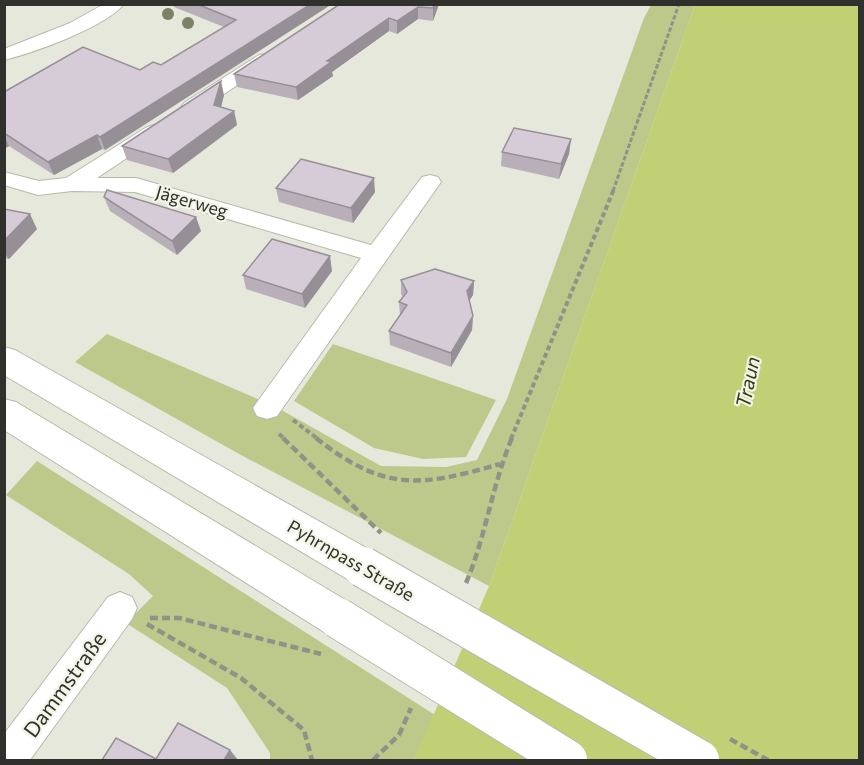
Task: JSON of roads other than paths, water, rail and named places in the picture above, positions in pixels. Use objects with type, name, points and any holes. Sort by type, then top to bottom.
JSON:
[{"type":"main road","name":"Pyhrnpass Straße","points":[[4,359],[373,551],[699,760]]},
{"type":"main road","points":[[4,412],[333,637],[567,760]]},
{"type":"street","points":[[4,55],[62,35],[99,16],[116,4]]},
{"type":"street","points":[[72,184],[280,49]]},
{"type":"street","name":"Jägerweg","points":[[4,178],[38,188],[72,184],[136,185],[376,254]]},
{"type":"street","points":[[267,408],[430,182]]},
{"type":"street","name":"Dammstraße","points":[[8,760],[129,613]]},
{"type":"water","name":"Traun","points":[[695,5],[859,5],[859,760],[414,760],[489,586]]}]
